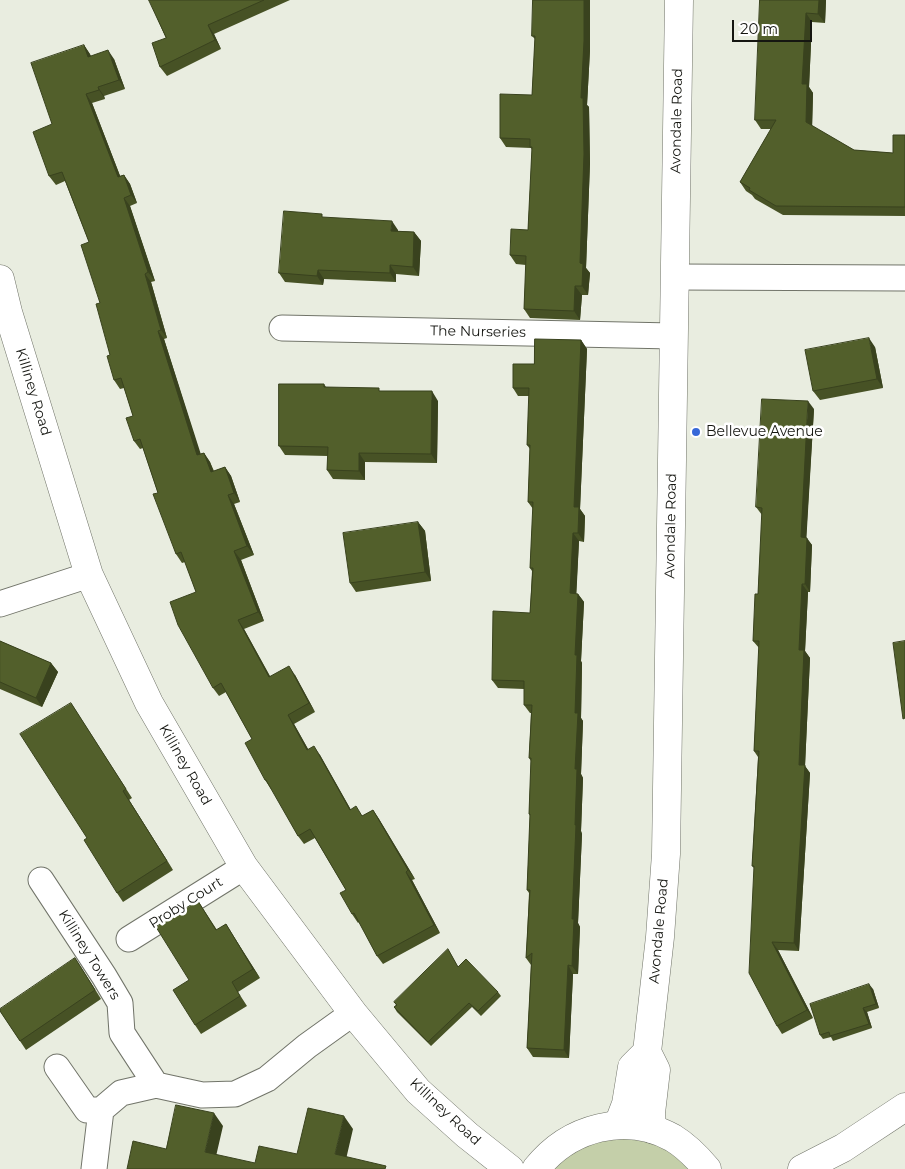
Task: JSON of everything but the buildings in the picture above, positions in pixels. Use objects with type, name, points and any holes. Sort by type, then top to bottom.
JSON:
[{"type":"street","name":"Avondale Road","points":[[652,1129],[651,1113],[656,1070],[647,1052],[660,938],[666,854],[679,0]]},
{"type":"street","points":[[676,277],[905,278]]},
{"type":"street","name":"Killiney Road","points":[[0,280],[8,312],[89,575],[149,702],[244,867],[353,1013],[418,1091],[510,1169]]},
{"type":"street","name":"The Nurseries","points":[[282,328],[673,336]]},
{"type":"street","points":[[0,604],[89,575]]},
{"type":"street","name":"Proby Court","points":[[129,939],[244,867]]},
{"type":"street","name":"Killiney Towers","points":[[42,880],[120,1003],[122,1033],[156,1085]]},
{"type":"street","points":[[57,1067],[88,1110],[101,1110],[121,1093],[156,1085],[202,1095],[236,1094],[267,1079],[307,1046],[353,1013]]},
{"type":"street","points":[[618,1125],[626,1104],[632,1067],[647,1052]]},
{"type":"street","points":[[802,1169],[843,1148],[905,1107]]},
{"type":"street","points":[[94,1169],[101,1110]]},
{"type":"street","points":[[536,1169],[544,1158],[560,1145],[577,1135],[598,1128],[618,1125],[652,1129],[673,1139],[693,1153],[707,1169]]},
{"type":"green space","points":[[632,1136],[664,1147],[678,1156],[691,1169],[551,1169],[566,1155],[595,1140]]},
{"type":"place","name":"Bellevue Avenue","points":[[696,432]]}]
